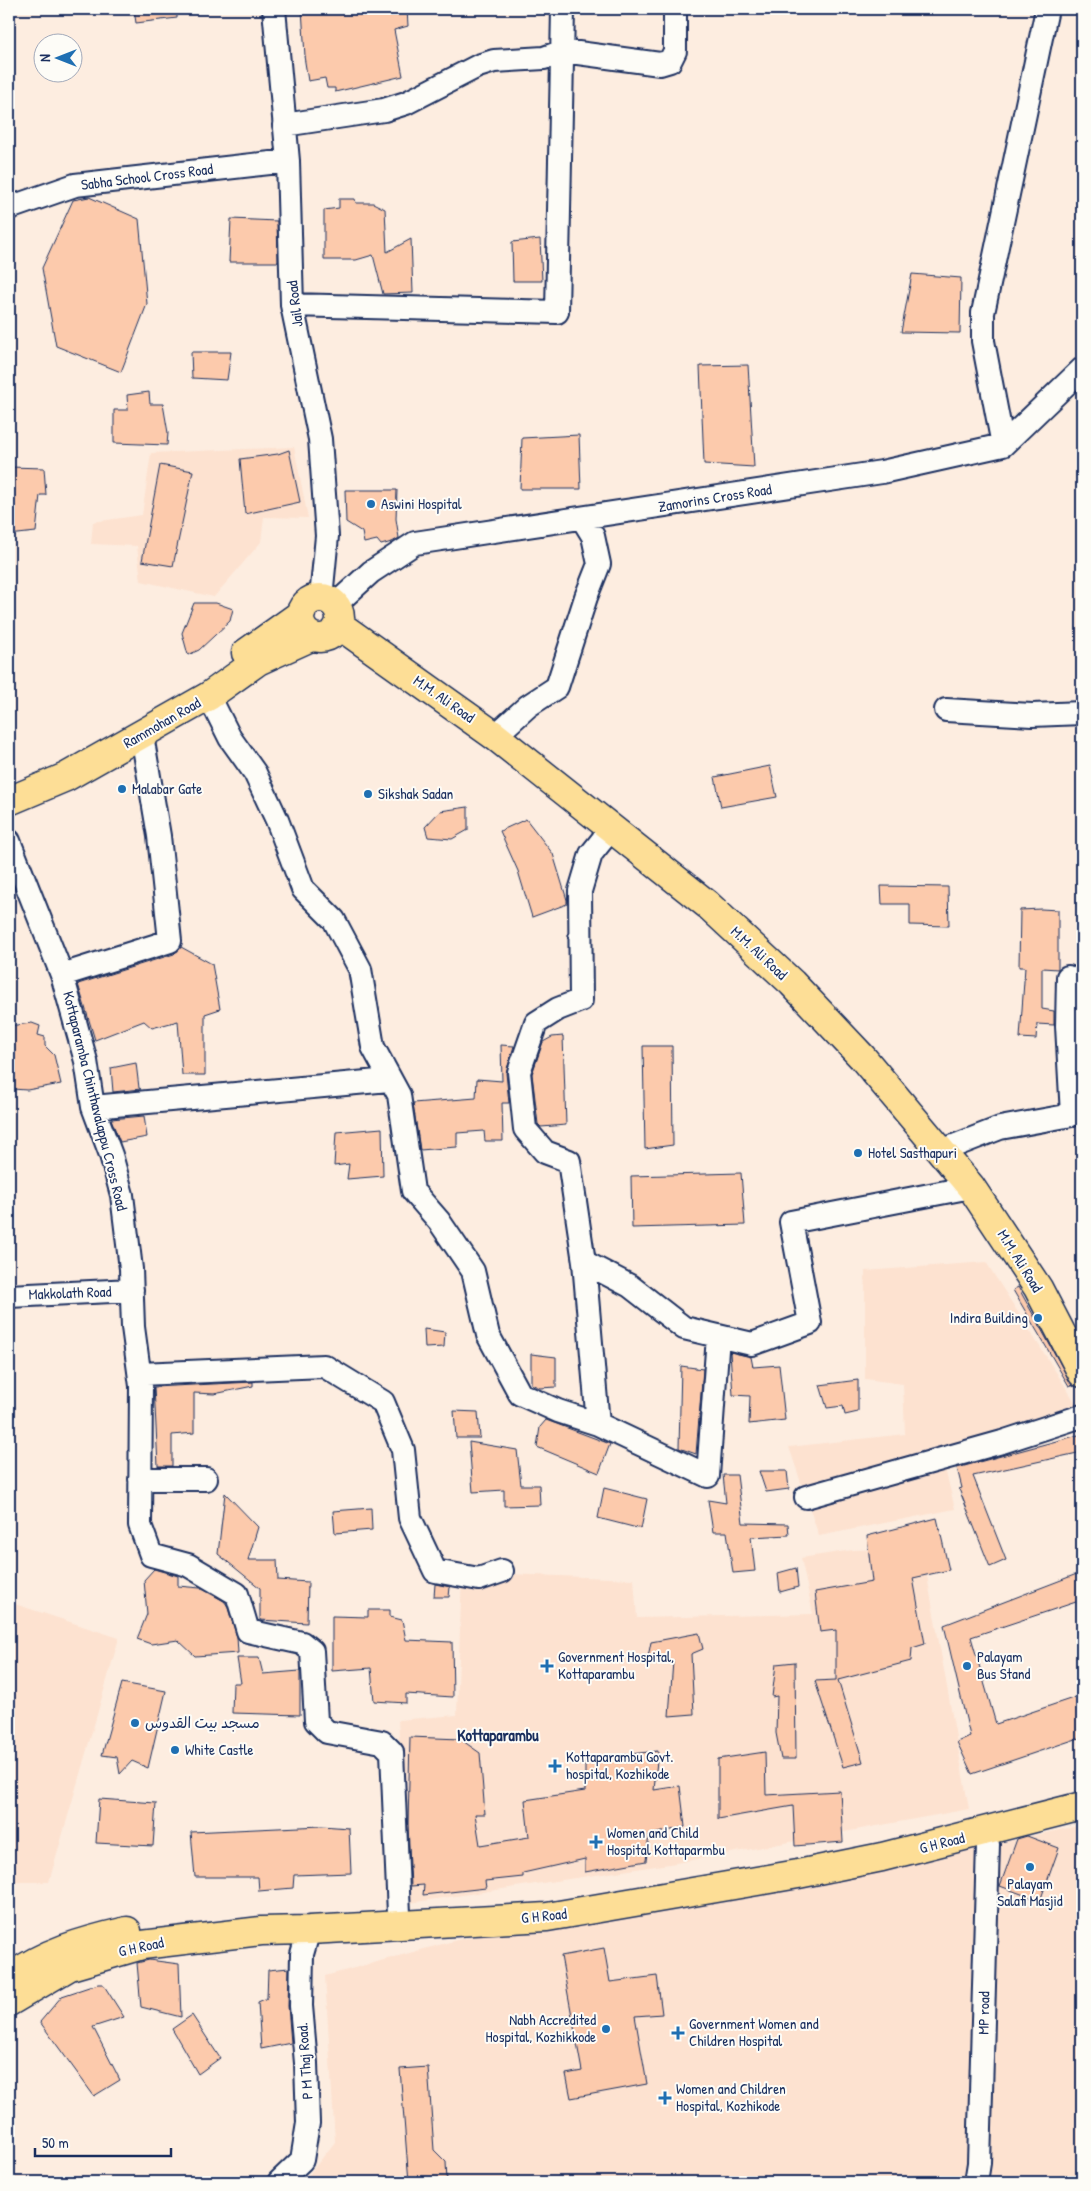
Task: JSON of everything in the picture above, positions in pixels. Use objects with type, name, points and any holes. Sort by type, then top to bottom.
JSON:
[{"type":"main road","name":"Rammohan Road","points":[[9,801],[66,777],[209,696],[321,616]]},
{"type":"main road","name":"Rammohan Road","points":[[9,789],[63,768],[139,723],[247,652],[321,616]]},
{"type":"main road","name":"M.M. Ali Road","points":[[321,616],[496,736],[708,905],[792,983],[862,1057],[971,1186],[1038,1288],[1082,1373]]},
{"type":"main road","name":"G H Road","points":[[9,2002],[70,1966],[142,1945],[261,1931],[309,1930],[536,1904],[781,1863],[1082,1789]]},
{"type":"main road","name":"G H Road","points":[[9,1978],[26,1965],[75,1944],[152,1924],[195,1926],[247,1918],[400,1919],[547,1917],[798,1874],[965,1838],[1082,1806]]},
{"type":"street","name":"Jail Road","points":[[274,9],[288,161],[292,305],[320,439],[328,536],[321,616]]},
{"type":"street","points":[[292,305],[557,312],[563,9]]},
{"type":"street","points":[[284,125],[384,110],[406,103],[478,66],[494,61],[544,58],[563,51],[660,64],[670,61],[675,51],[675,9]]},
{"type":"street","points":[[1004,445],[983,341],[983,313],[1047,9]]},
{"type":"street","name":"Sabha School Cross Road","points":[[9,208],[75,185],[288,161]]},
{"type":"street","points":[[1004,445],[1082,369]]},
{"type":"street","name":"Zamorins Cross Road","points":[[321,616],[371,572],[415,543],[882,472],[1004,445]]},
{"type":"street","points":[[496,736],[528,706],[557,687],[599,564],[593,536],[582,518]]},
{"type":"street","points":[[209,696],[230,738],[259,781],[278,820],[303,889],[334,920],[360,969],[374,1047],[389,1080],[399,1095],[413,1191],[439,1221],[473,1271],[488,1335],[520,1394],[558,1411],[598,1424],[708,1476],[718,1336]]},
{"type":"street","points":[[946,710],[1032,715],[1082,714]]},
{"type":"street","name":"Kottaparamba Chinthavalappu Cross Road","points":[[142,735],[159,836],[170,941],[62,975],[86,1061],[93,1107],[111,1155],[122,1195],[131,1269],[133,1327],[140,1374],[140,1525],[151,1555],[188,1565],[237,1594],[248,1631],[302,1643],[312,1651],[316,1722],[328,1732],[382,1742],[392,1752],[400,1919]]},
{"type":"street","points":[[598,1424],[584,1262],[569,1162],[545,1152],[524,1130],[519,1072],[536,1023],[558,1009],[582,1000],[580,891],[592,854],[611,828]]},
{"type":"street","points":[[9,842],[62,975]]},
{"type":"street","points":[[940,1151],[1000,1128],[1072,1115],[1067,1026],[1068,977]]},
{"type":"street","points":[[93,1107],[389,1080]]},
{"type":"street","points":[[584,1262],[630,1286],[684,1328],[752,1344],[810,1323],[791,1222],[971,1186]]},
{"type":"street","name":"Makkolath Road","points":[[9,1296],[132,1290]]},
{"type":"street","points":[[140,1374],[324,1366],[383,1402],[403,1450],[410,1518],[435,1571],[479,1579],[502,1571]]},
{"type":"street","points":[[806,1497],[1002,1442],[1082,1416]]},
{"type":"street","points":[[140,1478],[206,1478]]},
{"type":"street","name":"MP road","points":[[976,2182],[979,2163],[988,1844]]},
{"type":"street","name":"P M Thaj Road.","points":[[279,2182],[302,2160],[308,2123],[306,2063],[301,2006],[302,1954],[309,1930]]},
{"type":"shaded area","points":[[294,447],[308,518],[264,517],[261,542],[214,597],[141,581],[137,546],[91,544],[93,522],[142,515],[151,453]]},
{"type":"shaded area","points":[[986,1262],[1077,1405],[940,1448],[955,1509],[819,1536],[789,1447],[905,1434],[903,1384],[865,1379],[865,1271]]},
{"type":"shaded area","points":[[922,1548],[969,1809],[676,1863],[409,1903],[398,1720],[457,1715],[462,1572],[634,1579],[637,1618],[813,1614],[801,1558],[853,1550]]},
{"type":"shaded area","points":[[9,1602],[119,1638],[49,1882],[9,1882]]},
{"type":"shaded area","points":[[1082,1825],[1082,2182],[303,2182],[335,2142],[325,1976],[461,1939],[958,1852]]},
{"type":"building","points":[[134,9],[177,9],[177,18],[136,23]]},
{"type":"building","points":[[302,9],[407,9],[408,26],[394,30],[403,76],[335,92],[335,88],[327,88],[325,78],[308,81],[304,56]]},
{"type":"building","points":[[89,197],[139,219],[147,304],[121,372],[56,346],[42,268],[73,200]]},
{"type":"building","points":[[339,199],[355,199],[356,203],[373,203],[385,209],[387,252],[411,239],[413,293],[383,294],[373,255],[356,260],[324,260],[324,210],[339,208]]},
{"type":"building","points":[[231,219],[277,221],[278,262],[229,262]]},
{"type":"building","points":[[540,239],[542,281],[513,281],[512,242]]},
{"type":"building","points":[[912,274],[961,278],[960,333],[901,332]]},
{"type":"building","points":[[191,352],[231,352],[227,380],[192,378]]},
{"type":"building","points":[[748,365],[754,467],[704,464],[700,366]]},
{"type":"building","points":[[149,392],[150,404],[163,404],[168,433],[167,445],[114,443],[114,410],[128,410],[127,395]]},
{"type":"building","points":[[579,435],[581,489],[520,489],[522,438]]},
{"type":"building","points":[[289,450],[300,502],[245,514],[240,459],[278,454]]},
{"type":"building","points":[[160,465],[193,471],[173,566],[142,561]]},
{"type":"building","points":[[9,467],[44,468],[46,495],[40,495],[36,532],[9,535]]},
{"type":"building","name":"Aswini Hospital","points":[[345,490],[397,490],[396,519],[399,538],[381,545],[377,540],[364,543],[362,532],[346,522]]},
{"type":"building","points":[[194,603],[216,603],[233,609],[230,621],[199,650],[188,655],[182,633]]},
{"type":"building","points":[[770,766],[777,797],[721,807],[715,777]]},
{"type":"building","points":[[468,807],[468,830],[452,839],[428,837],[425,827],[440,811]]},
{"type":"building","points":[[526,819],[553,854],[567,900],[567,904],[532,917],[518,871],[500,831]]},
{"type":"building","points":[[881,886],[948,887],[949,926],[910,925],[910,904],[882,904]]},
{"type":"building","points":[[1020,910],[1058,910],[1058,969],[1042,968],[1042,1009],[1054,1011],[1054,1025],[1037,1024],[1036,1039],[1020,1038],[1025,967],[1019,967]]},
{"type":"building","points":[[181,947],[212,964],[220,1009],[205,1014],[205,1075],[182,1075],[178,1021],[152,1028],[144,1021],[95,1040],[78,984],[174,954]]},
{"type":"building","points":[[32,1023],[40,1026],[38,1035],[45,1037],[45,1046],[54,1055],[61,1084],[27,1090],[12,1089],[9,1061],[9,1026]]},
{"type":"building","points":[[563,1036],[566,1125],[541,1127],[538,1124],[532,1074],[543,1042],[552,1037]]},
{"type":"building","points":[[501,1045],[514,1046],[506,1073],[509,1103],[502,1103],[503,1141],[485,1141],[484,1131],[457,1133],[457,1147],[420,1150],[413,1103],[476,1098],[477,1079],[502,1081]]},
{"type":"building","points":[[643,1046],[672,1046],[673,1145],[645,1149]]},
{"type":"building","points":[[136,1063],[139,1088],[141,1089],[113,1092],[111,1068]]},
{"type":"building","points":[[144,1116],[147,1137],[120,1142],[111,1119]]},
{"type":"building","points":[[382,1128],[383,1176],[347,1179],[349,1164],[334,1166],[336,1132]]},
{"type":"building","points":[[741,1173],[745,1225],[632,1228],[631,1176]]},
{"type":"building","points":[[1018,1287],[1072,1385],[1069,1386],[1013,1290]]},
{"type":"building","points":[[424,1329],[445,1332],[444,1347],[425,1348]]},
{"type":"building","points":[[730,1352],[751,1357],[753,1367],[779,1365],[785,1420],[749,1424],[750,1396],[733,1395]]},
{"type":"building","points":[[531,1354],[556,1357],[556,1387],[540,1388],[531,1384]]},
{"type":"building","points":[[681,1366],[703,1369],[696,1454],[679,1448]]},
{"type":"building","points":[[858,1380],[858,1412],[845,1415],[843,1406],[827,1408],[820,1385]]},
{"type":"building","points":[[253,1382],[253,1386],[214,1394],[194,1393],[194,1433],[172,1435],[172,1466],[158,1466],[154,1387]]},
{"type":"building","points":[[454,1411],[478,1412],[480,1438],[456,1438]]},
{"type":"building","points":[[546,1420],[610,1444],[599,1473],[537,1447],[540,1427]]},
{"type":"building","points":[[1082,1434],[1082,1452],[973,1476],[1006,1560],[990,1567],[959,1489],[962,1488],[957,1468]]},
{"type":"building","points":[[469,1442],[517,1450],[521,1485],[539,1485],[540,1505],[504,1506],[504,1490],[473,1492]]},
{"type":"building","points":[[759,1471],[787,1471],[789,1489],[766,1492]]},
{"type":"building","points":[[723,1475],[737,1475],[743,1523],[788,1524],[789,1535],[751,1537],[755,1571],[733,1573],[727,1532],[713,1532],[708,1500],[726,1503]]},
{"type":"building","points":[[604,1488],[647,1499],[641,1529],[598,1518]]},
{"type":"building","points":[[225,1493],[258,1527],[248,1560],[277,1560],[278,1580],[308,1582],[307,1623],[260,1620],[260,1588],[218,1554]]},
{"type":"building","points":[[371,1508],[372,1530],[335,1533],[333,1511]]},
{"type":"building","points":[[937,1518],[949,1570],[913,1578],[925,1644],[912,1648],[911,1661],[838,1680],[863,1762],[843,1767],[815,1681],[836,1680],[836,1630],[820,1632],[815,1592],[872,1582],[867,1536]]},
{"type":"building","points":[[796,1568],[798,1587],[780,1592],[778,1573]]},
{"type":"building","points":[[154,1569],[178,1576],[178,1586],[200,1588],[224,1601],[237,1637],[238,1653],[195,1656],[178,1640],[151,1644],[137,1639],[147,1614],[144,1580]]},
{"type":"building","name":"Palayam Bus Stand","points":[[1082,1572],[1082,1600],[971,1637],[996,1724],[1082,1695],[1082,1737],[972,1774],[957,1742],[970,1736],[944,1625]]},
{"type":"building","points":[[435,1584],[450,1587],[449,1597],[434,1597]]},
{"type":"building","points":[[368,1610],[390,1610],[390,1617],[402,1620],[406,1640],[452,1642],[453,1697],[406,1694],[406,1703],[374,1701],[371,1668],[332,1671],[332,1616],[368,1617]]},
{"type":"building","points":[[699,1633],[703,1649],[691,1654],[694,1714],[669,1716],[673,1661],[647,1662],[651,1642]]},
{"type":"building","points":[[237,1658],[259,1658],[263,1674],[300,1671],[300,1715],[232,1713],[233,1683],[241,1683]]},
{"type":"building","points":[[795,1662],[796,1759],[781,1759],[776,1733],[777,1696],[772,1697],[776,1664]]},
{"type":"building","name":"مسجد بیت القدوس","points":[[122,1683],[166,1691],[148,1768],[132,1761],[120,1774],[117,1757],[102,1755]]},
{"type":"building","points":[[410,1737],[460,1739],[480,1753],[485,1814],[475,1814],[480,1845],[529,1837],[525,1800],[585,1791],[585,1759],[658,1751],[654,1790],[680,1786],[685,1827],[649,1835],[646,1861],[585,1872],[585,1859],[523,1873],[523,1877],[485,1881],[486,1888],[423,1895],[424,1885],[411,1886],[408,1825]]},
{"type":"building","points":[[765,1752],[766,1795],[840,1791],[843,1842],[795,1846],[793,1806],[718,1819],[718,1759]]},
{"type":"building","points":[[99,1799],[156,1803],[153,1846],[96,1843]]},
{"type":"building","points":[[322,1826],[349,1828],[351,1873],[294,1875],[293,1888],[259,1891],[258,1877],[195,1877],[191,1832]]},
{"type":"building","name":"Palayam Salafi Masjid","points":[[1027,1836],[1059,1848],[1040,1901],[1000,1886],[1017,1839]]},
{"type":"building","name":"Nabh Accredited Hospital, Kozhikkode","points":[[604,1948],[610,1982],[657,1976],[662,2014],[635,2016],[647,2084],[571,2098],[566,2074],[582,2071],[561,1956]]},
{"type":"building","points":[[149,1960],[179,1964],[181,2017],[141,2007],[137,1963]]},
{"type":"building","points":[[289,1968],[288,2006],[291,2043],[261,2049],[258,2002],[267,1998],[268,1970]]},
{"type":"building","points":[[103,1984],[124,2017],[93,2027],[120,2080],[94,2096],[40,2022],[62,1996]]},
{"type":"building","points":[[192,2015],[220,2058],[198,2074],[172,2029]]},
{"type":"building","points":[[428,2067],[434,2150],[446,2162],[447,2182],[409,2182],[400,2069]]},
{"type":"place","name":"Aswini Hospital","points":[[371,504]]},
{"type":"place","name":"Malabar Gate","points":[[122,789]]},
{"type":"place","name":"Sikshak Sadan","points":[[368,794]]},
{"type":"place","name":"Hotel Sasthapuri","points":[[858,1153]]},
{"type":"place","name":"Indira Building","points":[[1038,1318]]},
{"type":"place","name":"Government Hospital, Kottaparambu","points":[[547,1666]]},
{"type":"place","name":"Palayam Bus Stand","points":[[967,1666]]},
{"type":"place","name":"مسجد بیت القدوس","points":[[135,1723]]},
{"type":"place","name":"White Castle","points":[[175,1750]]},
{"type":"place","name":"Kottaparambu Govt. hospital, Kozhikode","points":[[555,1766]]},
{"type":"place","name":"Women and Child Hospital Kottaparmbu","points":[[596,1842]]},
{"type":"place","name":"Palayam Salafi Masjid","points":[[1030,1867]]},
{"type":"place","name":"Nabh Accredited Hospital, Kozhikkode","points":[[606,2029]]},
{"type":"place","name":"Government Women and Children Hospital","points":[[678,2033]]},
{"type":"place","name":"Women and Children Hospital, Kozhikode","points":[[665,2098]]},
{"type":"district","name":"Kottaparambu","points":[[498,1735]]}]
